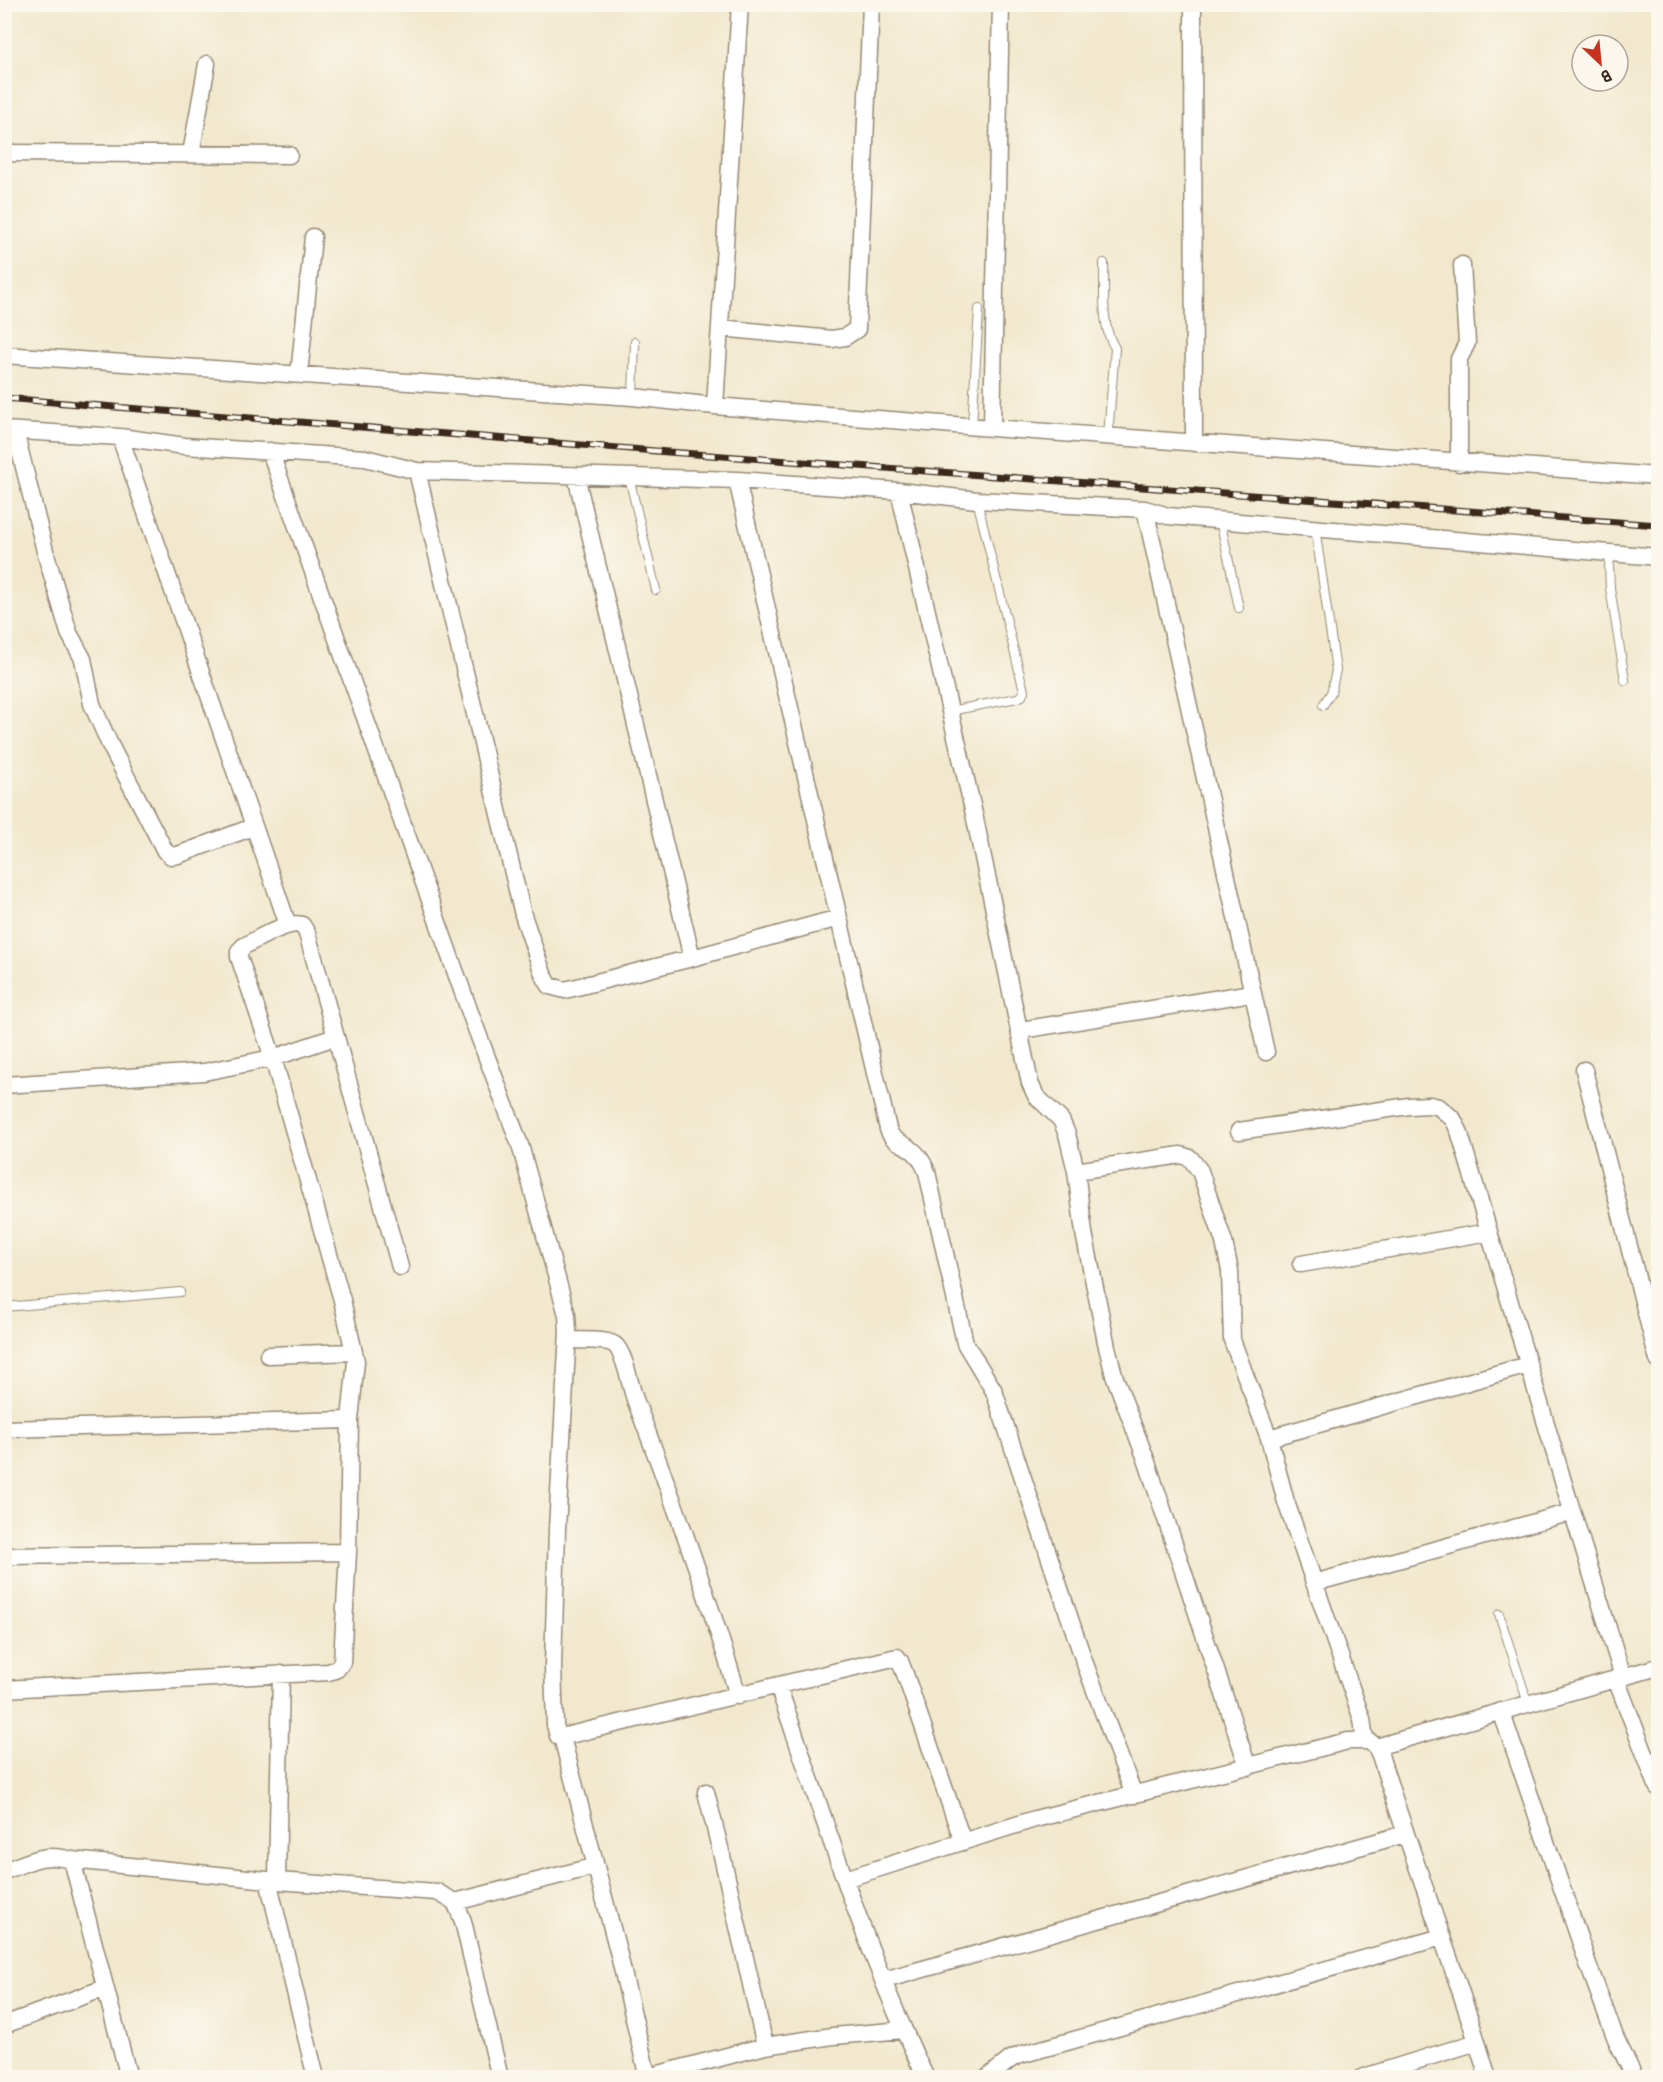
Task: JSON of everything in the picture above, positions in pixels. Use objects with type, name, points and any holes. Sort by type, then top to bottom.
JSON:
[{"type":"street","points":[[715,406],[740,4]]},
{"type":"street","points":[[720,328],[832,339],[845,336],[857,329],[872,4]]},
{"type":"street","points":[[992,428],[1001,4]]},
{"type":"street","points":[[1193,4],[1194,443]]},
{"type":"street","points":[[191,154],[207,64]]},
{"type":"street","points":[[4,153],[289,155]]},
{"type":"street","points":[[298,375],[313,237]]},
{"type":"street","points":[[1459,463],[1459,359],[1467,343],[1462,265]]},
{"type":"street","points":[[4,355],[633,397],[715,406],[992,428],[1659,476]]},
{"type":"street","points":[[253,827],[178,855],[171,856],[165,851],[110,745],[92,704],[83,659],[69,633],[10,430],[120,437],[185,446],[365,458],[417,471],[737,480],[899,491],[977,500],[1145,509],[1168,516],[1659,557]]},
{"type":"street","points":[[120,437],[288,925]]},
{"type":"street","points":[[270,451],[472,1018],[520,1145],[564,1304],[568,1340],[552,1667],[555,1725],[558,1736],[563,1740],[596,1866],[647,2077],[765,2046],[834,2036],[904,2030]]},
{"type":"street","points":[[417,471],[523,915],[546,981],[554,988],[565,990],[838,918]]},
{"type":"street","points":[[576,476],[692,958]]},
{"type":"street","points":[[737,480],[888,1129],[895,1141],[911,1148],[918,1155],[927,1172],[965,1343],[994,1391],[1084,1661],[1134,1795]]},
{"type":"street","points":[[899,491],[1021,1030],[1030,1083],[1036,1096],[1061,1120],[1067,1134],[1076,1171],[1084,1233],[1114,1375],[1147,1462],[1248,1767]]},
{"type":"street","points":[[1145,509],[1266,1053]]},
{"type":"street","points":[[4,1689],[329,1671],[337,1669],[342,1662],[348,1551],[350,1420],[355,1379],[354,1352],[342,1300],[273,1058],[239,957],[239,951],[244,946],[288,925],[296,923],[302,925],[307,933],[400,1268]]},
{"type":"street","points":[[1021,1030],[1252,993]]},
{"type":"street","points":[[4,1085],[204,1072],[273,1058],[335,1037]]},
{"type":"street","points":[[1584,1070],[1659,1360]]},
{"type":"street","points":[[1239,1131],[1409,1106],[1438,1107],[1453,1119],[1459,1131],[1620,1678],[1659,1788]]},
{"type":"street","points":[[1076,1171],[1181,1155],[1195,1163],[1202,1178],[1230,1271],[1232,1340],[1269,1438],[1286,1502],[1362,1719],[1364,1733],[1380,1755],[1488,2078]]},
{"type":"street","points":[[1301,1264],[1489,1232]]},
{"type":"street","points":[[568,1340],[608,1341],[615,1344],[622,1356],[630,1386],[684,1531],[738,1696]]},
{"type":"street","points":[[268,1355],[354,1352]]},
{"type":"street","points":[[1269,1438],[1528,1365]]},
{"type":"street","points":[[4,1429],[350,1420]]},
{"type":"street","points":[[1314,1583],[1572,1512]]},
{"type":"street","points":[[4,1556],[348,1551]]},
{"type":"street","points":[[563,1740],[565,1736],[575,1733],[897,1657],[963,1842]]},
{"type":"street","points":[[845,1879],[1035,1819],[1348,1741],[1370,1744],[1659,1667]]},
{"type":"street","points":[[281,1674],[272,1880],[316,2078]]},
{"type":"street","points":[[778,1686],[845,1879],[904,2030],[926,2078]]},
{"type":"street","points":[[1500,1711],[1589,1967],[1616,2039],[1635,2078]]},
{"type":"street","points":[[706,1792],[765,2046]]},
{"type":"street","points":[[884,1980],[1405,1834]]},
{"type":"street","points":[[4,1871],[54,1855],[72,1860],[272,1880],[437,1892],[455,1902],[463,1921],[500,2078]]},
{"type":"street","points":[[72,1860],[129,2078]]},
{"type":"street","points":[[455,1902],[596,1866]]},
{"type":"street","points":[[987,2078],[1011,2059],[1020,2055],[1442,1937]]},
{"type":"street","points":[[4,2025],[105,1988]]},
{"type":"street","points":[[1361,2078],[1477,2042]]},
{"type":"lane","points":[[1104,263],[1107,328],[1109,339],[1115,348],[1108,436]]},
{"type":"lane","points":[[972,426],[979,309]]},
{"type":"lane","points":[[633,397],[635,342]]},
{"type":"lane","points":[[629,477],[656,590]]},
{"type":"lane","points":[[950,711],[1017,698],[1022,696],[1024,691],[977,500]]},
{"type":"lane","points":[[1220,520],[1239,608]]},
{"type":"lane","points":[[1314,528],[1336,670],[1331,693],[1323,705]]},
{"type":"lane","points":[[1611,553],[1610,588],[1626,680]]},
{"type":"lane","points":[[4,1307],[180,1292]]},
{"type":"lane","points":[[1499,1614],[1528,1703]]},
{"type":"railway","points":[[4,398],[668,452],[1658,525]]}]
